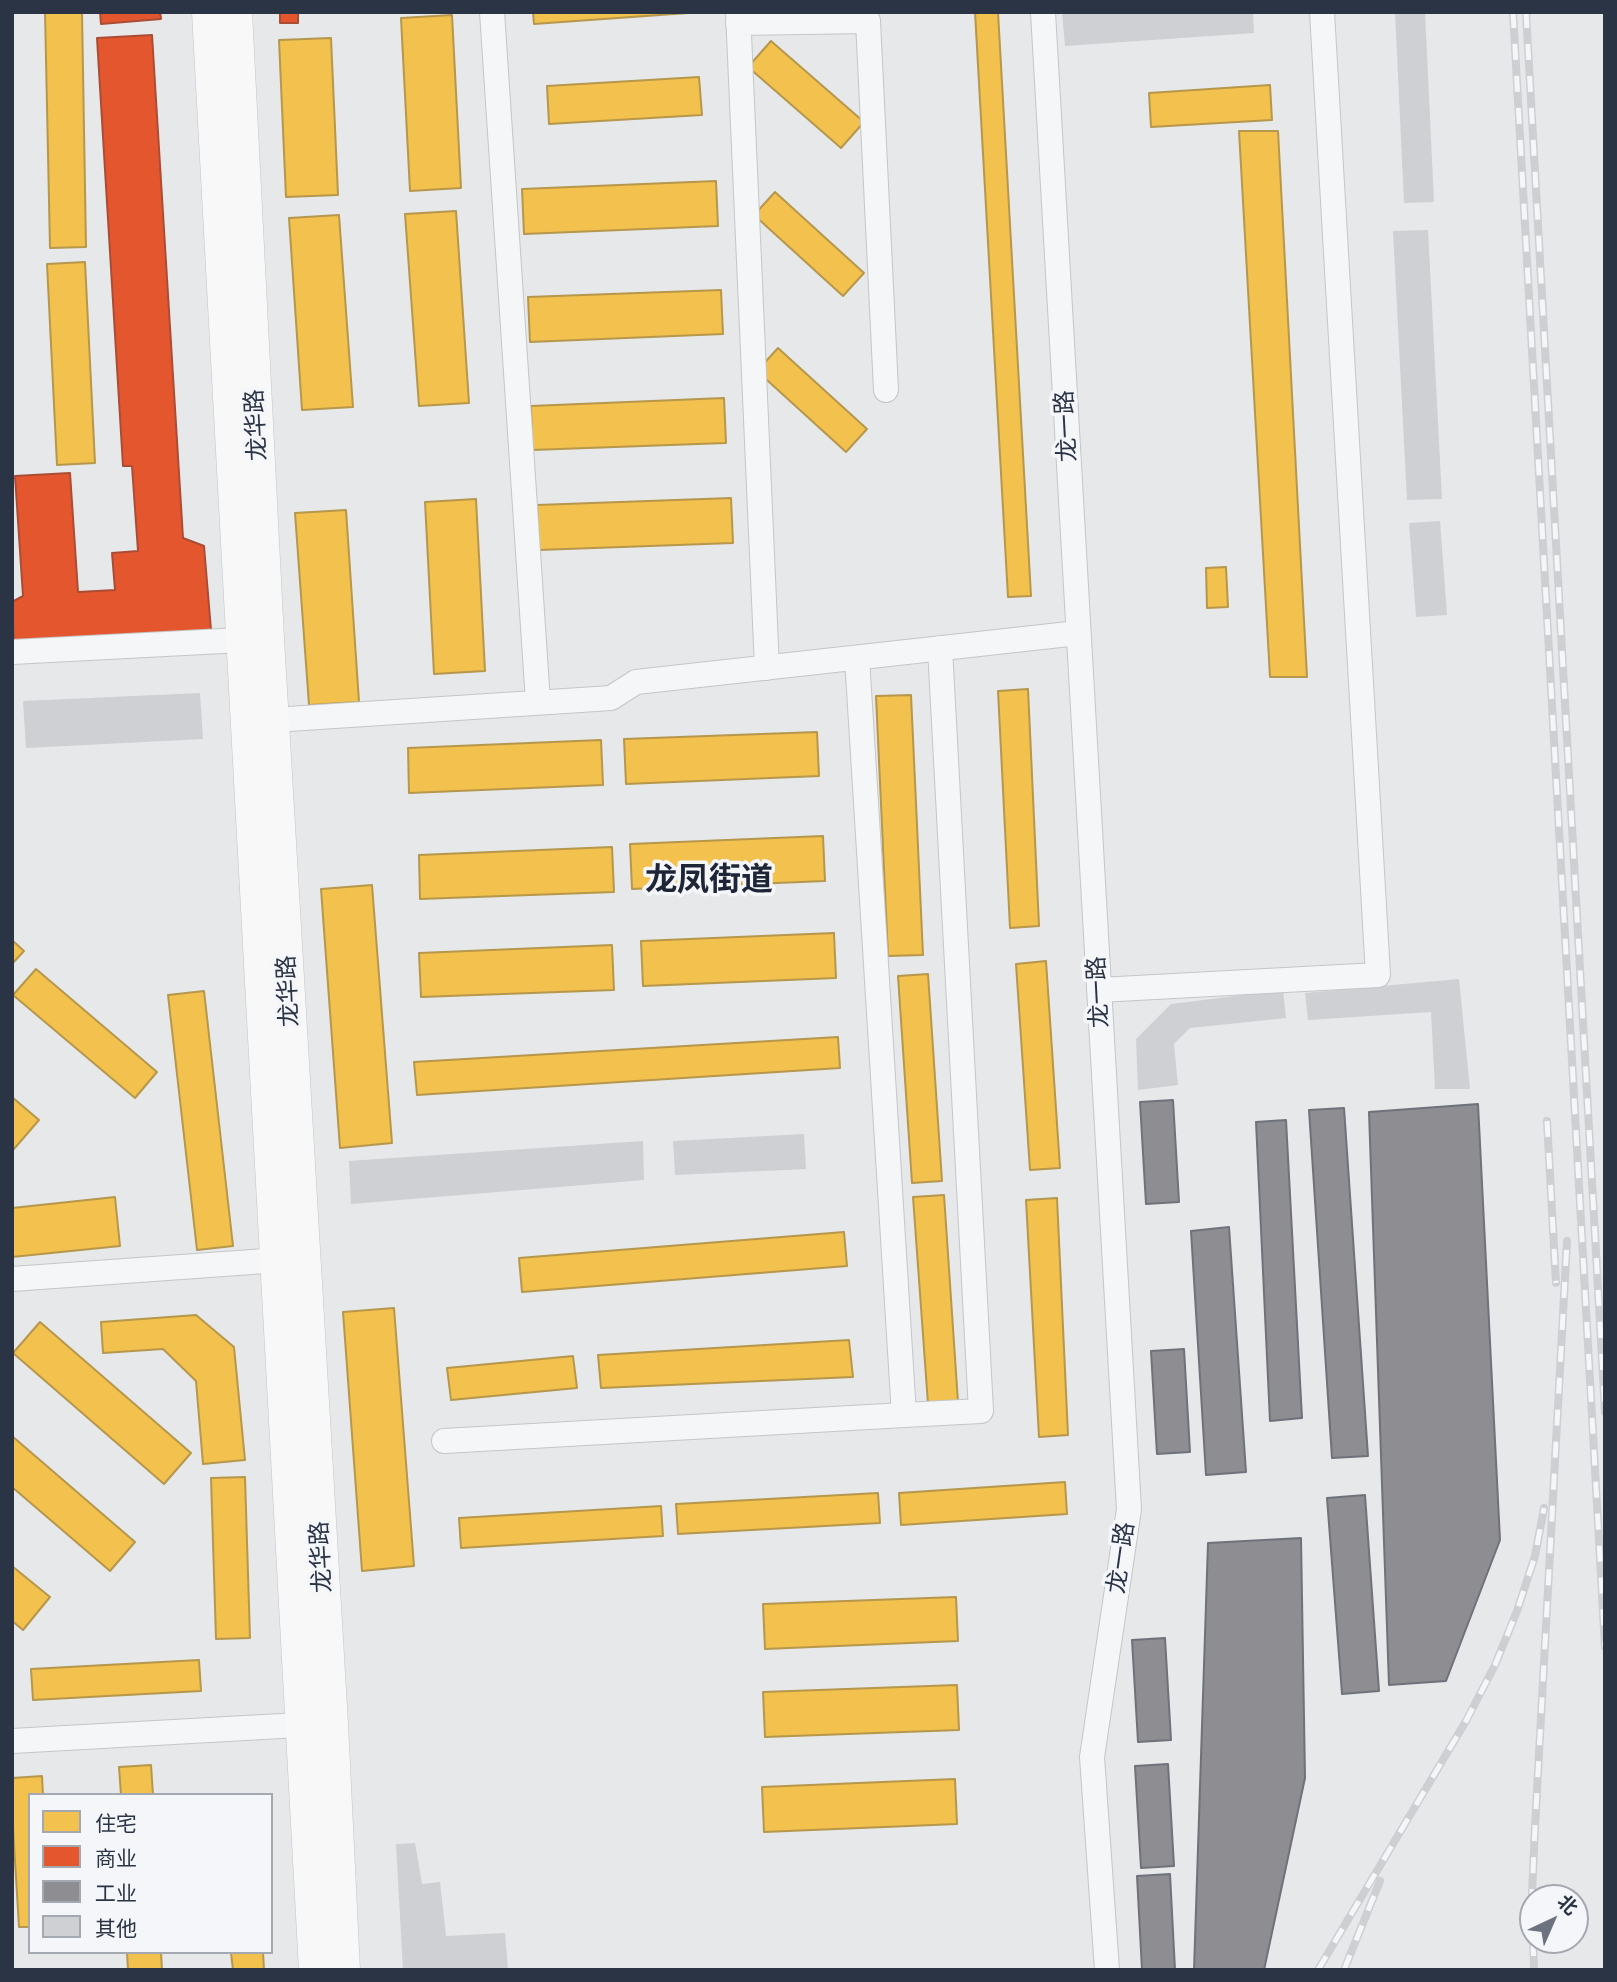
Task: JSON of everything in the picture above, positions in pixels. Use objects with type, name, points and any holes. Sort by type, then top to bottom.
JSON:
[{"type":"main road","points":[[208,12],[255,639],[290,1259]]},
{"type":"main road","name":"龙华路","points":[[236,12],[255,639],[273,720],[290,1259],[317,1724],[344,1970]]},
{"type":"main road","points":[[315,1970],[317,1724]]},
{"type":"street","points":[[492,12],[538,702]]},
{"type":"street","name":"龙一路","points":[[1043,12],[1129,1509],[1092,1757],[1107,1970]]},
{"type":"street","points":[[1099,990],[1378,975],[1322,12]]},
{"type":"street","points":[[767,668],[738,17],[868,21],[886,390]]},
{"type":"street","points":[[273,720],[611,698],[636,682],[1079,633]]},
{"type":"street","points":[[12,652],[255,639]]},
{"type":"street","points":[[444,1441],[981,1410],[940,648]]},
{"type":"street","points":[[857,657],[904,1415]]},
{"type":"street","points":[[12,1279],[290,1259]]},
{"type":"street","points":[[12,1741],[317,1724]]},
{"type":"building: 住宅","points":[[45,12],[82,12],[86,247],[50,248]]},
{"type":"building: 住宅","points":[[533,12],[702,12],[534,24]]},
{"type":"building: 住宅","points":[[975,12],[998,12],[1031,596],[1008,597]]},
{"type":"building: 住宅","points":[[452,15],[461,188],[410,191],[401,18]]},
{"type":"building: 住宅","points":[[331,38],[338,195],[286,197],[279,40]]},
{"type":"building: 住宅","points":[[771,41],[864,122],[841,148],[748,67]]},
{"type":"building: 住宅","points":[[699,77],[702,115],[549,124],[547,86]]},
{"type":"building: 住宅","points":[[1270,85],[1272,120],[1151,127],[1149,93]]},
{"type":"building: 住宅","points":[[1239,131],[1278,131],[1307,677],[1270,677]]},
{"type":"building: 住宅","points":[[716,181],[718,226],[524,234],[522,189]]},
{"type":"building: 住宅","points":[[775,192],[864,273],[843,296],[754,215]]},
{"type":"building: 住宅","points":[[456,211],[469,403],[419,406],[405,214]]},
{"type":"building: 住宅","points":[[339,215],[353,407],[302,410],[289,218]]},
{"type":"building: 住宅","points":[[85,262],[95,463],[57,465],[47,264]]},
{"type":"building: 住宅","points":[[721,290],[723,334],[530,342],[528,297]]},
{"type":"building: 住宅","points":[[778,348],[867,429],[846,452],[757,371]]},
{"type":"building: 住宅","points":[[724,398],[726,443],[532,450],[531,406]]},
{"type":"building: 住宅","points":[[731,498],[733,543],[539,550],[537,505]]},
{"type":"building: 住宅","points":[[476,499],[485,671],[434,674],[425,502]]},
{"type":"building: 住宅","points":[[346,510],[359,702],[309,705],[295,513]]},
{"type":"building: 住宅","points":[[1226,567],[1228,607],[1207,608],[1206,568]]},
{"type":"building: 住宅","points":[[1028,689],[1039,926],[1010,928],[998,691]]},
{"type":"building: 住宅","points":[[911,695],[923,955],[888,956],[876,696]]},
{"type":"building: 住宅","points":[[817,732],[819,776],[626,784],[624,739]]},
{"type":"building: 住宅","points":[[601,740],[603,785],[409,793],[408,748]]},
{"type":"building: 住宅","points":[[823,836],[825,881],[632,889],[630,844]]},
{"type":"building: 住宅","points":[[612,847],[614,892],[420,899],[419,855]]},
{"type":"building: 住宅","points":[[372,885],[392,1143],[340,1148],[321,889]]},
{"type":"building: 住宅","points":[[834,933],[836,978],[643,986],[641,941]]},
{"type":"building: 住宅","points":[[12,940],[24,951],[12,964]]},
{"type":"building: 住宅","points":[[612,945],[614,990],[421,997],[419,953]]},
{"type":"building: 住宅","points":[[1046,961],[1060,1168],[1030,1170],[1016,964]]},
{"type":"building: 住宅","points":[[36,969],[157,1072],[135,1098],[13,995]]},
{"type":"building: 住宅","points":[[928,974],[942,1181],[912,1183],[898,976]]},
{"type":"building: 住宅","points":[[204,991],[233,1246],[197,1250],[168,995]]},
{"type":"building: 住宅","points":[[838,1037],[840,1068],[417,1095],[414,1062]]},
{"type":"building: 住宅","points":[[12,1097],[39,1120],[14,1149],[12,1147]]},
{"type":"building: 住宅","points":[[944,1195],[958,1402],[928,1404],[913,1197]]},
{"type":"building: 住宅","points":[[115,1197],[120,1246],[12,1257],[12,1208]]},
{"type":"building: 住宅","points":[[1057,1198],[1068,1435],[1039,1437],[1026,1200]]},
{"type":"building: 住宅","points":[[844,1232],[847,1266],[522,1292],[519,1258]]},
{"type":"building: 住宅","points":[[394,1308],[414,1566],[362,1571],[343,1312]]},
{"type":"building: 住宅","points":[[196,1315],[234,1347],[245,1460],[203,1464],[196,1381],[163,1349],[103,1353],[101,1322]]},
{"type":"building: 住宅","points":[[40,1322],[191,1453],[164,1484],[13,1353]]},
{"type":"building: 住宅","points":[[849,1340],[853,1377],[601,1388],[598,1355]]},
{"type":"building: 住宅","points":[[573,1356],[577,1388],[451,1400],[447,1368]]},
{"type":"building: 住宅","points":[[12,1436],[135,1542],[110,1571],[12,1487]]},
{"type":"building: 住宅","points":[[245,1477],[250,1638],[216,1639],[211,1478]]},
{"type":"building: 住宅","points":[[1065,1482],[1067,1514],[901,1525],[899,1493]]},
{"type":"building: 住宅","points":[[878,1493],[880,1523],[678,1534],[676,1504]]},
{"type":"building: 住宅","points":[[661,1506],[663,1536],[461,1548],[459,1518]]},
{"type":"building: 住宅","points":[[12,1566],[50,1597],[23,1630],[12,1621]]},
{"type":"building: 住宅","points":[[956,1597],[958,1641],[765,1649],[763,1604]]},
{"type":"building: 住宅","points":[[199,1660],[201,1691],[33,1700],[31,1669]]},
{"type":"building: 住宅","points":[[957,1685],[959,1730],[765,1737],[763,1692]]},
{"type":"building: 住宅","points":[[151,1765],[153,1793],[121,1793],[119,1767]]},
{"type":"building: 住宅","points":[[42,1776],[43,1793],[28,1793],[28,1927],[19,1927],[12,1778]]},
{"type":"building: 住宅","points":[[955,1779],[957,1824],[764,1832],[762,1787]]},
{"type":"building: 住宅","points":[[127,1954],[161,1954],[162,1970],[128,1970]]},
{"type":"building: 住宅","points":[[231,1954],[263,1954],[264,1970],[233,1970]]},
{"type":"building: 商业","points":[[100,12],[160,12],[161,19],[101,24]]},
{"type":"building: 商业","points":[[280,12],[298,12],[298,23],[280,23]]},
{"type":"building: 商业","points":[[152,35],[183,538],[204,546],[211,630],[14,644],[12,602],[23,596],[15,476],[70,473],[78,592],[115,590],[112,553],[138,551],[132,466],[123,466],[97,38]]},
{"type":"building: 工业","points":[[1173,1100],[1179,1202],[1146,1204],[1140,1102]]},
{"type":"building: 工业","points":[[1478,1104],[1500,1540],[1446,1681],[1389,1685],[1369,1112]]},
{"type":"building: 工业","points":[[1344,1108],[1368,1456],[1332,1458],[1309,1110]]},
{"type":"building: 工业","points":[[1286,1120],[1302,1418],[1270,1421],[1256,1122]]},
{"type":"building: 工业","points":[[1229,1227],[1246,1472],[1206,1475],[1191,1231]]},
{"type":"building: 工业","points":[[1184,1349],[1190,1452],[1157,1454],[1151,1351]]},
{"type":"building: 工业","points":[[1365,1495],[1379,1691],[1342,1694],[1327,1498]]},
{"type":"building: 工业","points":[[1301,1538],[1305,1778],[1264,1970],[1194,1970],[1208,1543]]},
{"type":"building: 工业","points":[[1165,1638],[1171,1740],[1138,1742],[1132,1640]]},
{"type":"building: 工业","points":[[1168,1764],[1174,1866],[1141,1868],[1135,1766]]},
{"type":"building: 工业","points":[[1170,1874],[1175,1970],[1142,1970],[1137,1876]]},
{"type":"building: 其他","points":[[1062,12],[1253,12],[1254,33],[1065,46]]},
{"type":"building: 其他","points":[[1395,12],[1425,12],[1434,202],[1404,203]]},
{"type":"building: 其他","points":[[1428,230],[1442,499],[1407,500],[1393,231]]},
{"type":"building: 其他","points":[[1440,521],[1447,615],[1416,617],[1409,523]]},
{"type":"building: 其他","points":[[200,693],[203,739],[26,748],[23,701]]},
{"type":"building: 其他","points":[[1459,979],[1470,1089],[1435,1089],[1431,1012],[1308,1020],[1305,993]]},
{"type":"building: 其他","points":[[1283,990],[1286,1018],[1190,1028],[1174,1044],[1178,1085],[1138,1090],[1136,1039],[1171,1004]]},
{"type":"building: 其他","points":[[804,1134],[806,1169],[675,1175],[673,1141]]},
{"type":"building: 其他","points":[[643,1141],[644,1180],[351,1204],[349,1161]]},
{"type":"building: 其他","points":[[415,1843],[422,1884],[440,1882],[446,1936],[505,1933],[508,1970],[403,1970],[396,1844]]},
{"type":"railway","points":[[1513,12],[1605,1647]]},
{"type":"railway","points":[[1526,12],[1605,1412]]},
{"type":"railway","points":[[1547,1121],[1556,1283]]},
{"type":"railway","points":[[1532,1884],[1567,1241]]},
{"type":"railway","points":[[1318,1970],[1466,1721],[1495,1665],[1535,1556],[1544,1508]]},
{"type":"railway","points":[[1344,1970],[1380,1881]]},
{"type":"railway","points":[[1533,1954],[1534,1970]]},
{"type":"district","name":"龙凤街道","points":[[709,881]]}]
